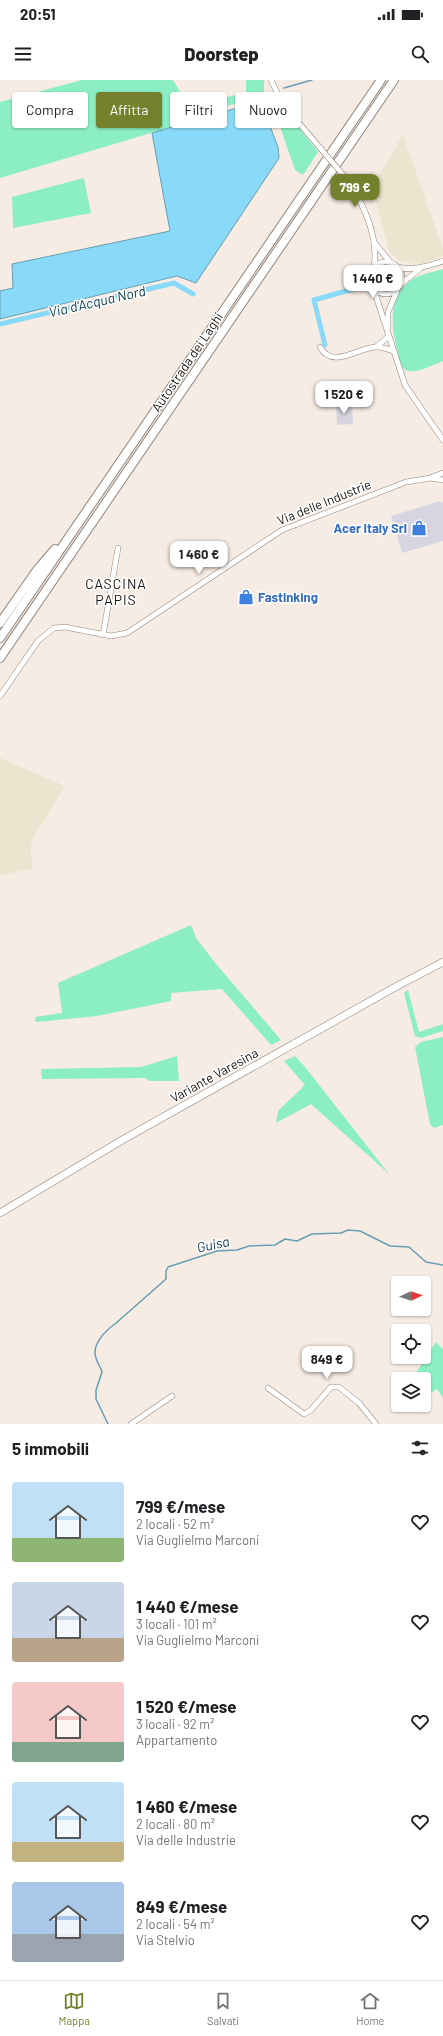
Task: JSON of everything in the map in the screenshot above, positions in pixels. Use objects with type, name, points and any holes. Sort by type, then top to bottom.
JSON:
[{"type":"highway","name":"Autostrada dei Laghi","points":[[0,638],[381,80]]},
{"type":"highway","name":"Autostrada dei Laghi","points":[[0,658],[394,80]]},
{"type":"highway","points":[[0,623],[37,570],[81,520]]},
{"type":"main road","name":"Variante Varesina","points":[[0,1213],[124,1139],[393,988],[443,962]]},
{"type":"street","points":[[271,80],[282,103],[344,176],[363,204],[375,254],[374,268],[370,277],[393,351],[409,393],[443,440]]},
{"type":"street","points":[[372,237],[390,263],[397,267],[407,269],[422,268],[443,261]]},
{"type":"street","points":[[374,268],[381,263],[390,263]]},
{"type":"street","points":[[389,336],[388,312],[399,287],[402,275],[397,267]]},
{"type":"street","points":[[373,287],[383,294],[391,293],[422,268]]},
{"type":"street","points":[[320,348],[324,355],[333,358],[376,347],[389,336]]},
{"type":"street","points":[[376,347],[393,351]]},
{"type":"street","name":"Via delle Industrie","points":[[0,696],[38,641],[49,631],[65,627],[103,635],[122,634],[134,629],[287,527],[402,483],[431,478],[443,473]]},
{"type":"street","name":"Via delle Industrie","points":[[431,478],[443,480]]},
{"type":"street","points":[[103,635],[118,548]]},
{"type":"street","points":[[268,1388],[304,1414],[311,1410],[328,1390],[334,1386],[339,1387],[358,1403],[376,1424]]},
{"type":"street","points":[[131,1424],[172,1396]]},
{"type":"shaded area","points":[[403,135],[443,249],[443,256],[418,265],[399,260],[389,251],[372,187]]},
{"type":"shaded area","points":[[0,758],[65,786],[32,840],[32,869],[0,875]]},
{"type":"green space","points":[[82,80],[173,80],[180,92],[170,92],[170,127],[0,178],[0,102],[12,99],[12,128],[88,128],[88,92],[37,92]]},
{"type":"green space","points":[[246,80],[264,80],[264,92],[246,92]]},
{"type":"green space","points":[[235,95],[235,104],[227,106],[227,97]]},
{"type":"green space","points":[[280,128],[299,128],[318,152],[303,175],[295,170]]},
{"type":"green space","points":[[84,178],[91,213],[13,228],[12,197]]},
{"type":"green space","points":[[386,266],[395,269],[398,278],[395,287],[386,290],[377,287],[374,278],[377,269]]},
{"type":"green space","points":[[443,269],[443,361],[421,370],[405,370],[400,364],[394,334],[394,304],[403,287],[411,280]]},
{"type":"green space","points":[[191,925],[196,938],[217,965],[281,1040],[271,1045],[222,989],[171,993],[171,1001],[97,1016],[36,1022],[35,1017],[62,1013],[58,983]]},
{"type":"green space","points":[[408,990],[419,1032],[443,1024],[443,1031],[421,1038],[415,1036],[404,993]]},
{"type":"green space","points":[[443,1037],[443,1125],[434,1128],[430,1124],[415,1047],[421,1042]]},
{"type":"green space","points":[[177,1056],[179,1081],[150,1081],[145,1078],[42,1079],[41,1069],[141,1067]]},
{"type":"green space","points":[[295,1056],[389,1174],[311,1104],[276,1123],[278,1111],[305,1085],[284,1061]]},
{"type":"green space","points":[[436,1342],[443,1349],[443,1398],[437,1389],[431,1393],[431,1372],[417,1372],[422,1364],[431,1364],[431,1350]]},
{"type":"water","points":[[235,109],[235,128],[271,128],[278,147],[279,158],[196,283],[177,276],[0,319],[0,291],[13,288],[12,264],[170,231],[152,133],[170,128],[227,128],[227,111]]},
{"type":"building","points":[[352,405],[353,424],[337,425],[336,406]]},
{"type":"building","name":"Acer Italy Srl","points":[[440,501],[440,503],[443,502],[443,541],[402,553],[391,516]]},
{"type":"waterway","points":[[284,88],[312,80]]},
{"type":"waterway","name":"Via d'Acqua Nord","points":[[0,324],[174,283],[193,294]]},
{"type":"waterway","name":"Via d'Acqua Nord","points":[[325,345],[314,300],[357,288]]},
{"type":"waterway","name":"Guisa","points":[[108,1424],[96,1399],[96,1390],[102,1372],[95,1353],[97,1343],[108,1330],[166,1279],[166,1271],[168,1267],[217,1251],[237,1250],[249,1246],[275,1245],[285,1239],[297,1241],[312,1234],[341,1233],[348,1230],[360,1231],[390,1246],[409,1247],[426,1262],[443,1265]]},
{"type":"place","name":"Acer Italy Srl","points":[[419,528]]},
{"type":"place","name":"Fastinking","points":[[246,597]]},
{"type":"district","name":"CASCINA PAPIS","points":[[116,592]]}]
